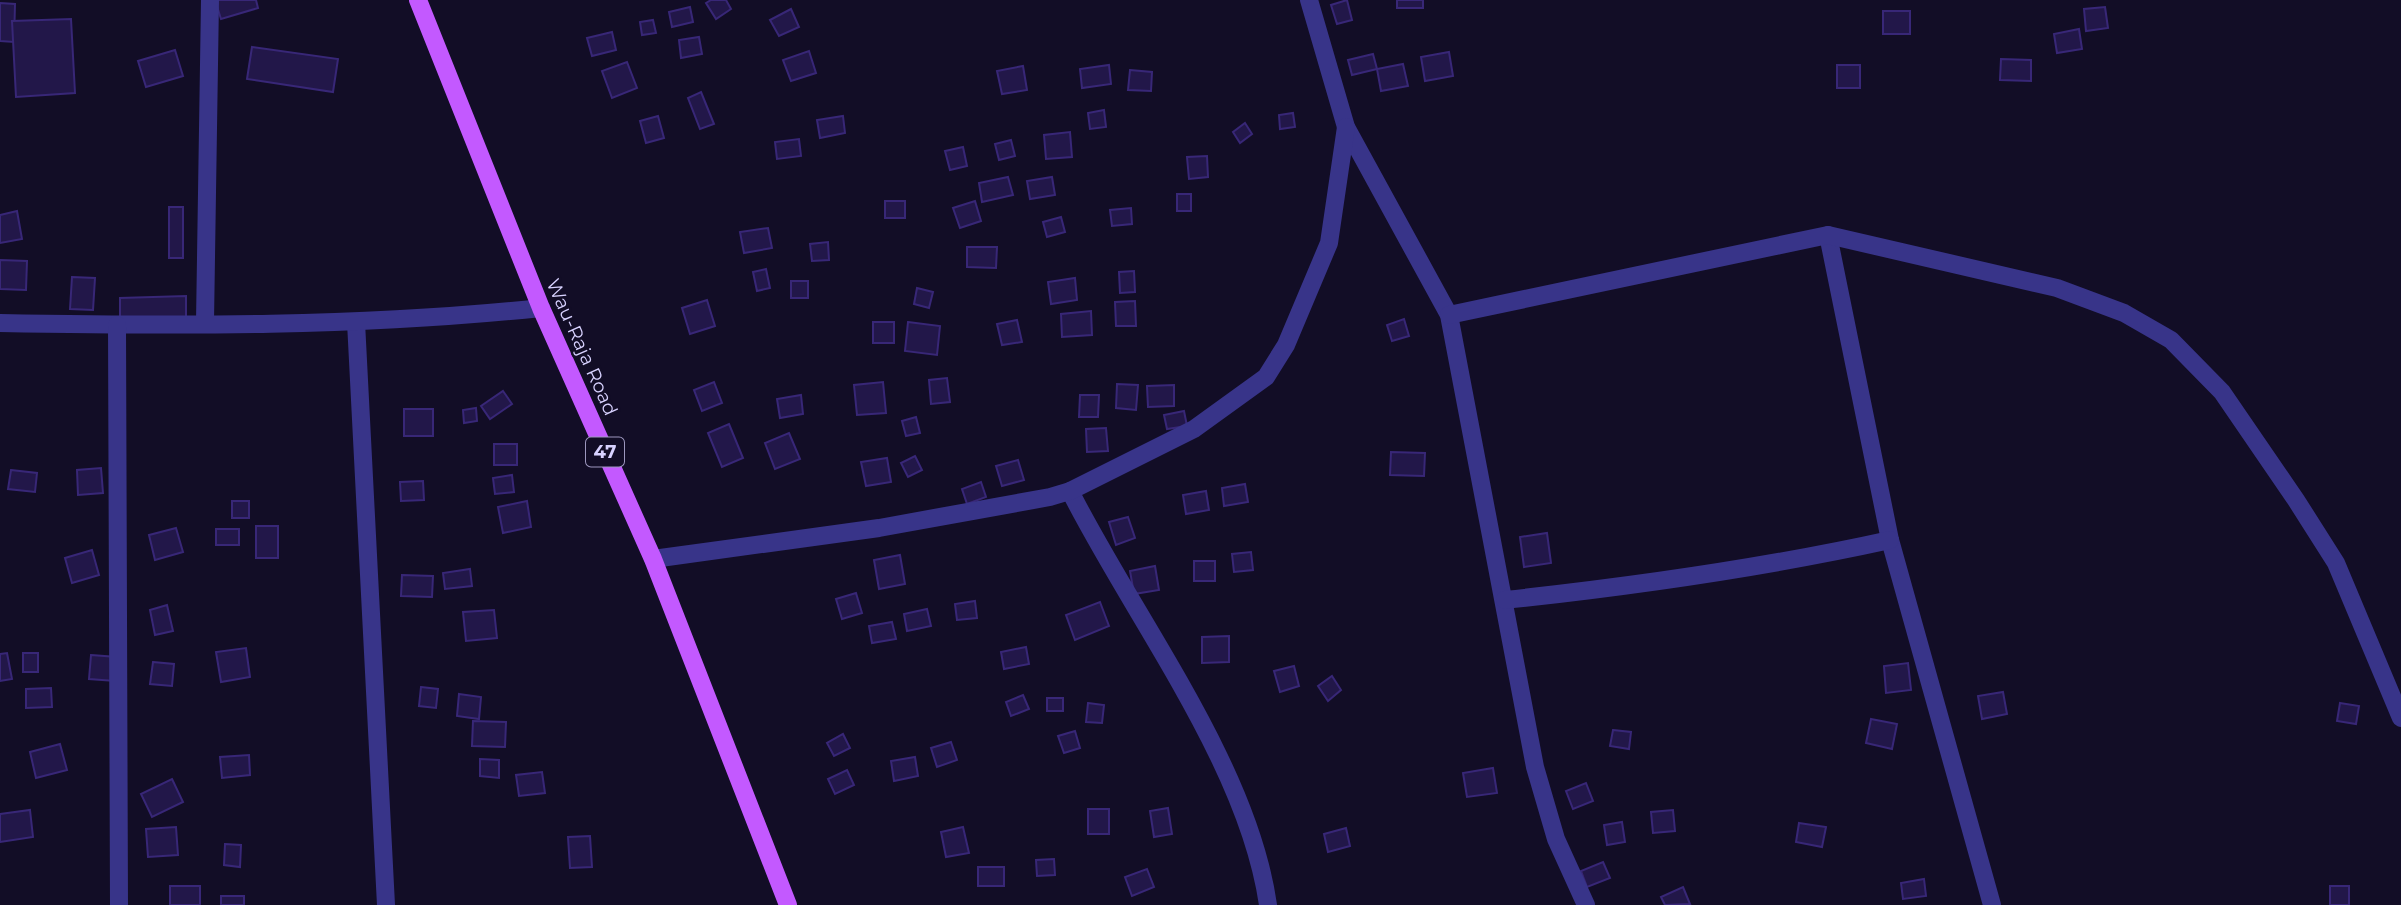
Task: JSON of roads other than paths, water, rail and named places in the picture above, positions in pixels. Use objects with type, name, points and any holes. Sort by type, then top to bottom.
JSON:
[{"type":"main road","name":"Wau-Raja Road","points":[[418,0],[541,308],[653,559],[788,905]]},
{"type":"street","points":[[205,322],[209,0]]},
{"type":"street","points":[[1309,0],[1346,127],[1449,316],[1535,767],[1556,839],[1586,905]]},
{"type":"street","points":[[653,559],[879,528],[1070,491],[1194,429],[1266,377],[1286,345],[1329,243],[1346,127]]},
{"type":"street","points":[[1449,316],[1828,235],[2057,288],[2124,313],[2171,340],[2222,392],[2336,563],[2401,718]]},
{"type":"street","points":[[1828,235],[1891,540],[1992,905]]},
{"type":"street","points":[[0,323],[117,325],[356,322],[447,318],[541,308]]},
{"type":"street","points":[[356,322],[386,905]]},
{"type":"street","points":[[117,325],[119,905]]},
{"type":"street","points":[[1070,491],[1214,749],[1242,811],[1268,905]]},
{"type":"street","points":[[1505,600],[1654,583],[1818,556],[1891,540]]}]
